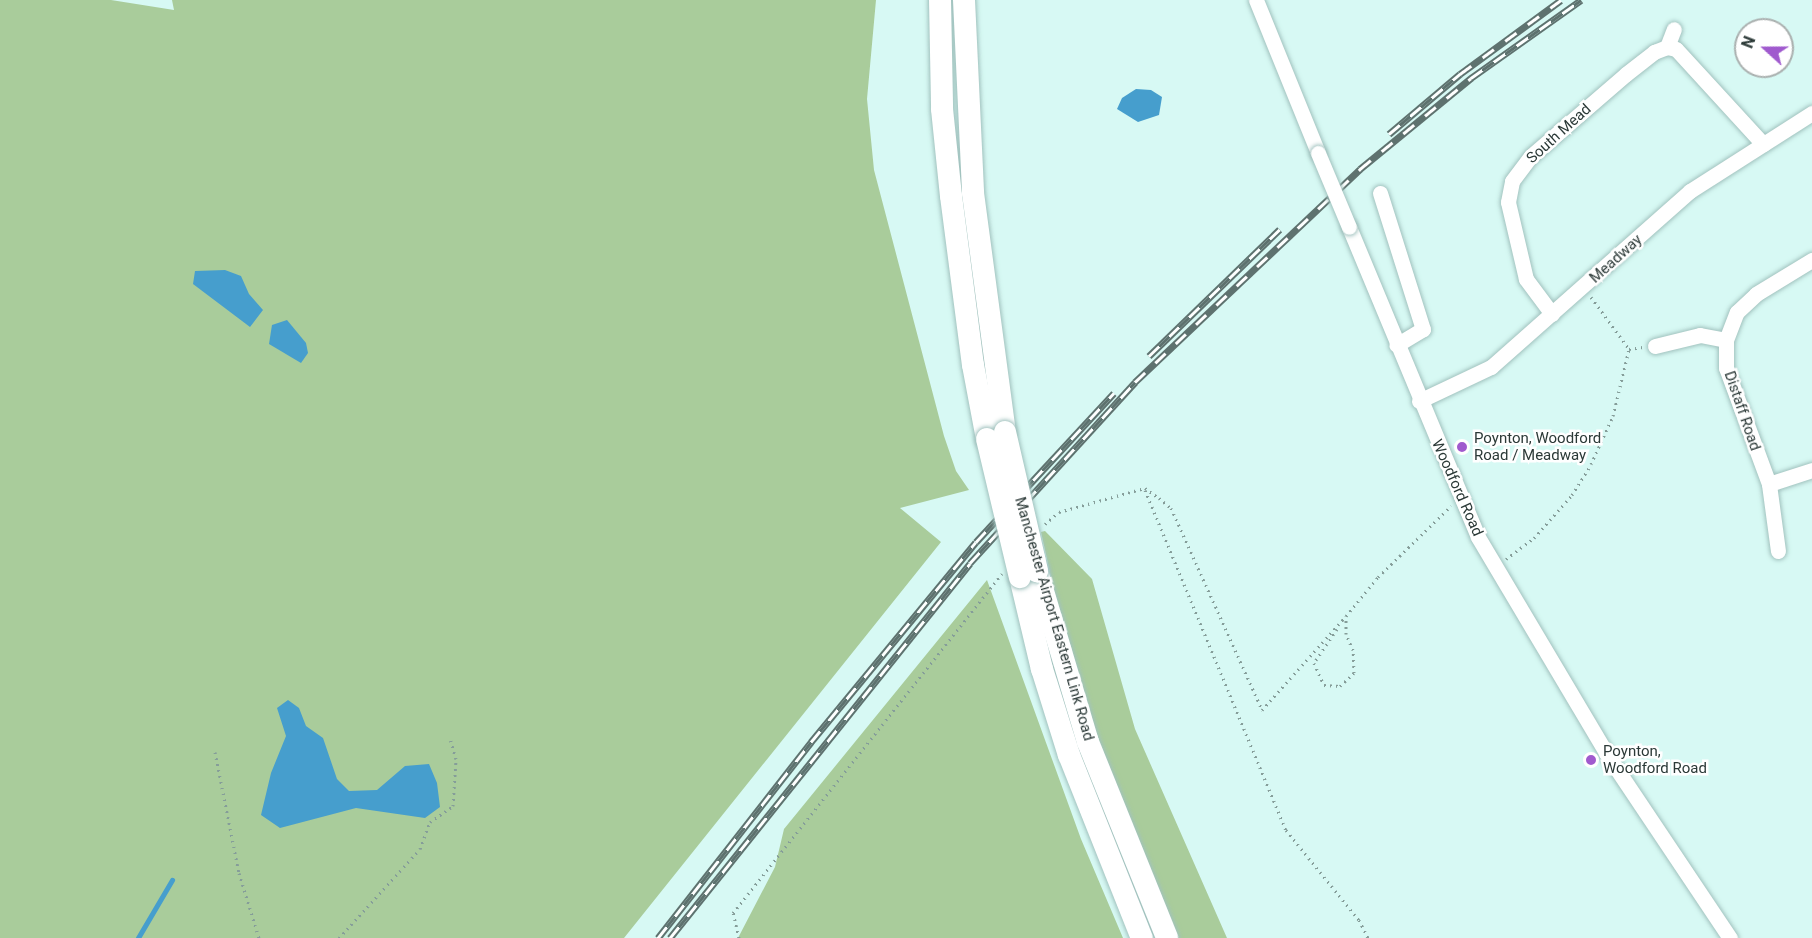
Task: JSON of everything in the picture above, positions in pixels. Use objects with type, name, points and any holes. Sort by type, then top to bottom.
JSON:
[{"type":"highway","name":"Manchester Airport Eastern Link Road","points":[[940,0],[942,109],[951,196],[996,435],[1028,574],[1042,669],[1069,755],[1142,938]]},
{"type":"highway","name":"Manchester Airport Eastern Link Road","points":[[964,0],[973,193],[996,435]]},
{"type":"highway","name":"Manchester Airport Eastern Link Road","points":[[1028,574],[1088,742],[1167,938]]},
{"type":"street","name":"Woodford Road","points":[[1256,0],[1419,401],[1495,568],[1606,753],[1730,938]]},
{"type":"street","points":[[1674,29],[1667,47],[1683,56],[1763,144]]},
{"type":"street","name":"South Mead","points":[[1552,314],[1526,279],[1508,202],[1512,181],[1531,156],[1626,74],[1667,47]]},
{"type":"street","name":"Meadway","points":[[1419,401],[1491,367],[1584,288],[1690,191],[1812,113]]},
{"type":"street","points":[[1380,193],[1423,328],[1396,345]]},
{"type":"street","name":"Distaff Road","points":[[1778,551],[1769,484],[1726,368],[1726,340],[1737,312],[1756,294],[1812,260]]},
{"type":"street","points":[[1655,346],[1700,335],[1726,340]]},
{"type":"street","points":[[1769,484],[1812,470]]},
{"type":"path","points":[[1495,568],[1534,538],[1572,495],[1613,416],[1629,349],[1584,288]]},
{"type":"path","points":[[1368,938],[1359,920],[1286,830],[1145,488],[1171,508],[1262,710],[1378,577],[1461,497]]},
{"type":"path","points":[[1346,616],[1346,634],[1353,650],[1354,673],[1340,687],[1324,685],[1314,663],[1346,616]]},
{"type":"path","points":[[739,938],[733,912],[945,648]]},
{"type":"path","points":[[339,938],[420,849],[430,822],[453,806],[456,759],[450,738]]},
{"type":"path","points":[[215,752],[239,873],[259,938]]},
{"type":"green space","points":[[0,0],[111,0],[174,10],[172,0],[876,0],[867,99],[874,170],[944,436],[956,471],[969,490],[900,508],[941,542],[624,938],[0,938]]},
{"type":"green space","points":[[1045,531],[1092,579],[1135,729],[1227,938],[1177,938],[1114,789],[1061,622],[1041,532]]},
{"type":"green space","points":[[987,580],[1081,839],[1123,938],[738,938],[775,867],[784,829]]},
{"type":"water","points":[[1136,89],[1151,90],[1162,97],[1159,115],[1138,122],[1117,109],[1122,98]]},
{"type":"water","points":[[225,270],[241,276],[249,294],[263,310],[250,327],[193,284],[195,271]]},
{"type":"water","points":[[287,320],[306,343],[308,353],[301,363],[269,344],[272,325]]},
{"type":"water","points":[[288,700],[299,708],[306,726],[323,738],[337,779],[349,791],[377,790],[405,766],[429,764],[437,783],[440,807],[425,818],[356,808],[280,828],[261,815],[271,773],[286,736],[277,708]]},
{"type":"waterway","points":[[138,938],[172,880]]},
{"type":"railway","points":[[1389,134],[1460,74],[1561,0]]},
{"type":"railway","points":[[670,938],[970,563],[1135,382],[1360,169],[1471,78],[1581,0]]},
{"type":"railway","points":[[1149,356],[1280,229]]},
{"type":"railway","points":[[658,938],[811,742],[976,542],[1114,393]]},
{"type":"place","name":"Poynton, Woodford Road / Meadway","points":[[1462,447]]},
{"type":"place","name":"Poynton, Woodford Road","points":[[1591,760]]}]
